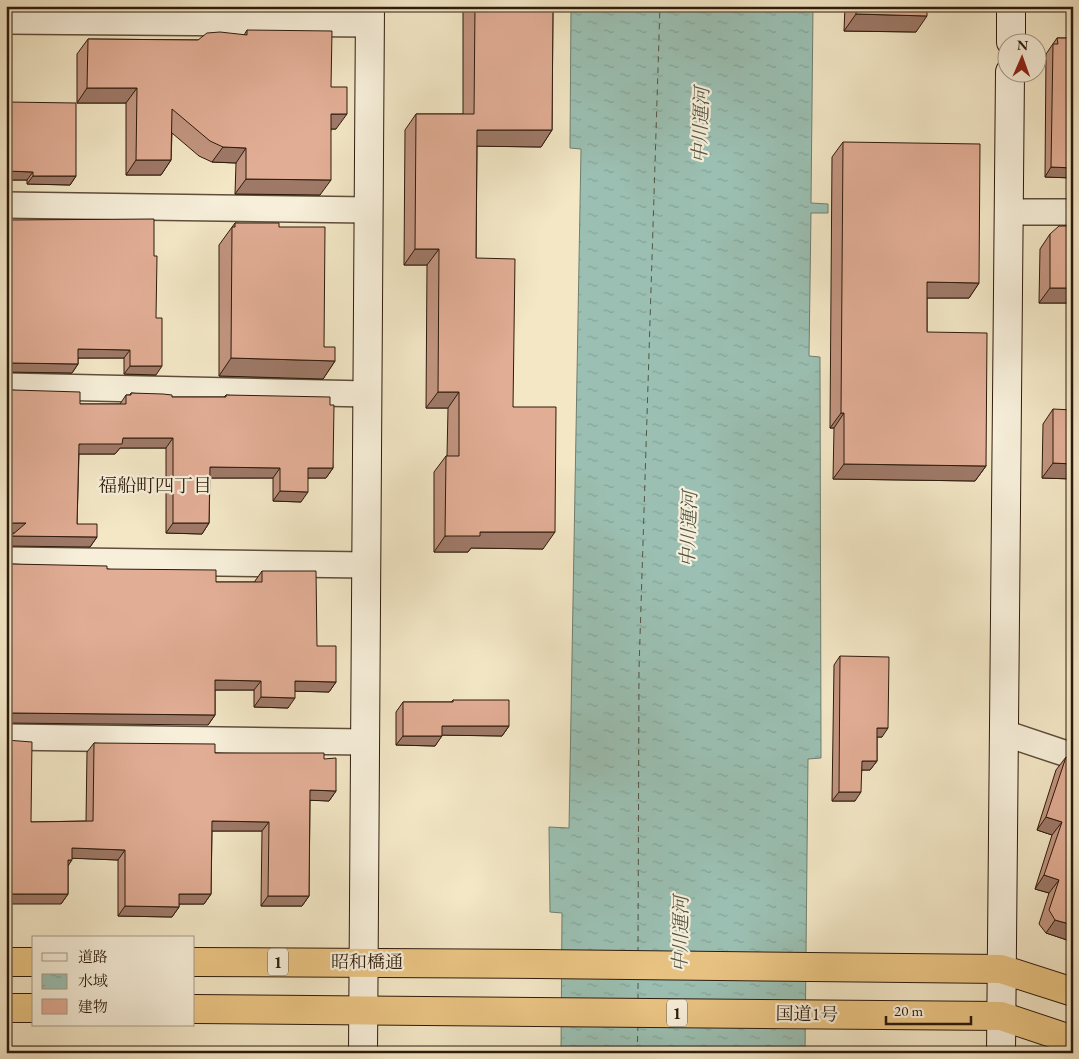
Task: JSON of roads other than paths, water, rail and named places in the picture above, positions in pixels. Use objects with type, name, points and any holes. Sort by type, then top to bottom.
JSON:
[{"type":"highway","points":[[6,962],[32,962]]},
{"type":"highway","name":"昭和橋通","points":[[195,962],[1002,969]]},
{"type":"highway","name":"1","points":[[1002,969],[1073,992]]},
{"type":"highway","points":[[6,1008],[32,1008]]},
{"type":"highway","name":"1","points":[[195,1009],[363,1010]]},
{"type":"highway","name":"国道1号","points":[[363,1010],[1001,1016],[1073,1040]]},
{"type":"street","points":[[1011,6],[1011,32]]},
{"type":"street","points":[[6,20],[370,15],[363,1053]]},
{"type":"street","points":[[1001,1053],[1010,82]]},
{"type":"street","points":[[6,205],[369,210]]},
{"type":"street","points":[[1009,212],[1073,212]]},
{"type":"street","points":[[6,386],[367,394]]},
{"type":"street","points":[[6,560],[366,565]]},
{"type":"street","points":[[1004,733],[1073,756]]},
{"type":"street","points":[[6,737],[364,742]]},
{"type":"water","name":"中川運河","points":[[571,6],[813,6],[811,203],[828,204],[828,213],[811,213],[809,356],[820,357],[821,758],[808,759],[805,1053],[561,1053],[562,913],[550,912],[549,827],[569,828],[581,149],[570,148]]},
{"type":"district","name":"福船町四丁目","points":[[155,485]]}]
